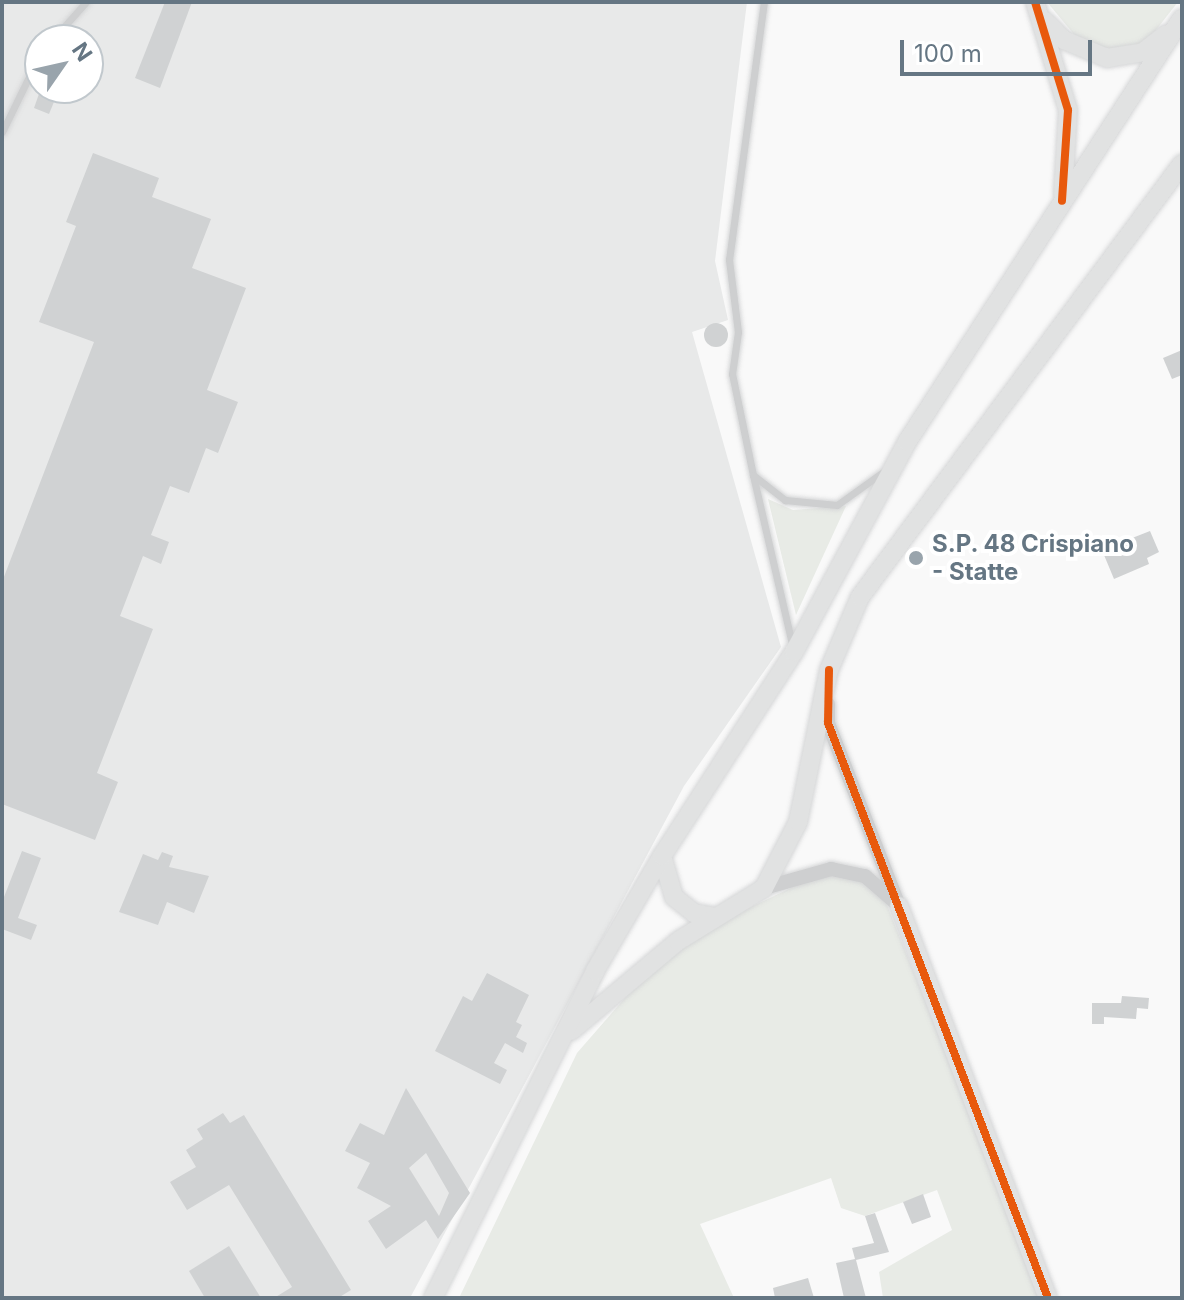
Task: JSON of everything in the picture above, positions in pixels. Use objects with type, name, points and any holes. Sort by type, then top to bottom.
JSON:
[{"type":"main road","points":[[1035,2],[1045,21],[1068,110],[1062,201]]},
{"type":"main road","points":[[1045,21],[1064,40],[1107,58],[1143,52],[1179,22]]},
{"type":"main road","points":[[433,1298],[565,1036],[662,856],[794,652],[894,463],[1179,22]]},
{"type":"main road","points":[[565,1036],[678,941],[764,888],[798,822],[829,670],[860,597],[1182,164]]},
{"type":"main road","points":[[662,856],[674,897],[694,913],[717,917]]},
{"type":"main road","points":[[899,906],[1048,1298]]},
{"type":"street","points":[[829,670],[828,723],[899,906]]},
{"type":"street","points":[[764,888],[831,869],[865,876],[899,906]]},
{"type":"lane","points":[[66,24],[86,2]]},
{"type":"lane","points":[[764,2],[729,260],[738,332],[732,374],[753,475],[786,597],[794,652]]},
{"type":"lane","points":[[2,132],[6,113],[24,82]]},
{"type":"lane","points":[[753,475],[785,500],[837,505],[894,463]]},
{"type":"shaded area","points":[[2,2],[747,2],[715,261],[728,320],[692,332],[781,647],[684,786],[410,1298],[2,1298]]},
{"type":"shaded area","points":[[1047,2],[1178,2],[1145,44],[1117,52],[1082,44]]},
{"type":"shaded area","points":[[768,499],[793,510],[846,506],[796,615]]},
{"type":"shaded area","points":[[818,875],[851,875],[883,895],[1043,1298],[883,1298],[879,1272],[952,1230],[937,1190],[865,1216],[841,1208],[831,1178],[700,1224],[734,1298],[459,1298],[577,1053],[651,968],[734,915]]},
{"type":"building","points":[[165,2],[192,2],[160,88],[135,78]]},
{"type":"building","points":[[35,104],[53,104],[49,114],[34,108]]},
{"type":"building","points":[[93,153],[159,178],[152,197],[211,219],[192,268],[246,288],[207,390],[238,402],[218,453],[206,448],[189,493],[170,486],[151,535],[169,542],[161,564],[143,556],[120,616],[153,629],[97,773],[118,782],[95,840],[2,804],[2,582],[94,342],[39,322],[76,226],[66,222]]},
{"type":"building","points":[[716,323],[725,326],[728,335],[725,344],[716,347],[707,344],[704,335],[707,326]]},
{"type":"building","points":[[1182,350],[1182,375],[1172,379],[1163,358]]},
{"type":"building","points":[[1150,531],[1159,552],[1147,558],[1149,564],[1114,579],[1099,543],[1114,536],[1117,544]]},
{"type":"building","points":[[22,851],[41,858],[18,918],[37,925],[31,940],[2,929],[2,902]]},
{"type":"building","points":[[162,852],[173,856],[169,867],[209,876],[194,913],[167,902],[158,925],[119,912],[143,854],[158,860]]},
{"type":"building","points":[[487,973],[529,995],[516,1022],[522,1025],[516,1037],[527,1043],[523,1053],[505,1043],[494,1063],[507,1070],[500,1084],[435,1051],[463,996],[472,1001]]},
{"type":"building","points":[[1122,996],[1149,998],[1148,1009],[1137,1008],[1136,1019],[1104,1017],[1104,1024],[1092,1024],[1092,1003],[1121,1003]]},
{"type":"building","points":[[406,1088],[470,1193],[438,1239],[426,1220],[386,1249],[368,1221],[391,1206],[357,1188],[370,1163],[345,1151],[360,1123],[384,1135]],"holes":[[[426,1153],[449,1193],[439,1216],[409,1168]]]},
{"type":"building","points":[[223,1113],[230,1123],[244,1115],[351,1290],[338,1298],[274,1298],[292,1287],[229,1185],[187,1210],[170,1182],[196,1167],[186,1150],[203,1139],[197,1129]]},
{"type":"building","points":[[923,1194],[931,1217],[912,1224],[903,1202]]},
{"type":"building","points":[[875,1213],[889,1252],[856,1260],[866,1298],[844,1298],[836,1263],[855,1259],[852,1248],[874,1243],[865,1216]]},
{"type":"building","points":[[229,1246],[261,1298],[205,1298],[189,1271]]},
{"type":"building","points":[[808,1278],[814,1298],[775,1298],[773,1288]]},
{"type":"cycle path","points":[[1035,2],[1068,110],[1062,201]]},
{"type":"cycle path","points":[[829,670],[828,723],[1048,1298]]},
{"type":"place","name":"S.P. 48 Crispiano - Statte","points":[[916,558]]}]
